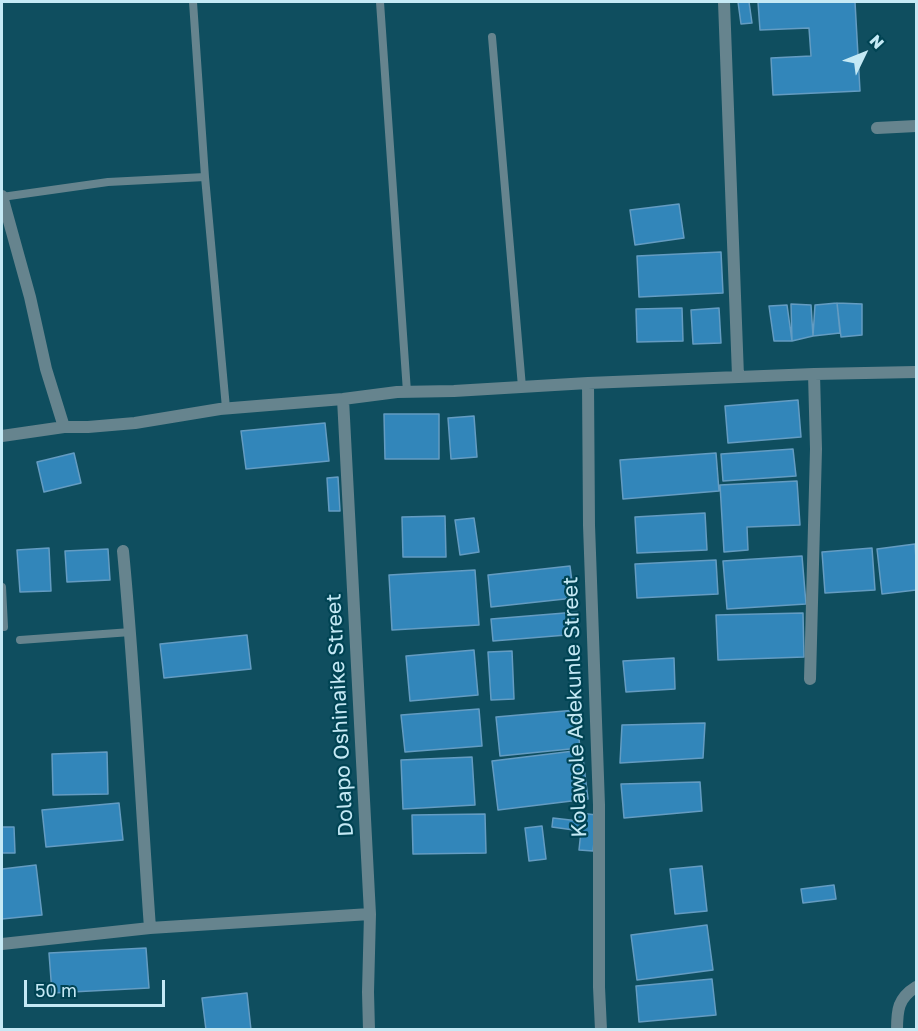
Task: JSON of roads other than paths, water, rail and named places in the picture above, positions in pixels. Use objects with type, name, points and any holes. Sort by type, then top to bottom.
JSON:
[{"type":"street","points":[[724,2],[738,376]]},
{"type":"street","points":[[877,128],[916,126]]},
{"type":"street","points":[[2,197],[30,297],[46,369],[64,427]]},
{"type":"street","points":[[2,436],[64,427],[135,423],[226,408],[343,399],[381,393],[454,392],[738,376],[916,372]]},
{"type":"street","points":[[810,679],[816,449],[814,374]]},
{"type":"street","name":"Kolawole Adekunle Street","points":[[588,383],[589,525],[599,805],[598,987],[601,1029]]},
{"type":"street","name":"Dolapo Oshinaike Street","points":[[343,399],[370,914],[369,1029]]},
{"type":"street","points":[[123,551],[131,632],[150,928]]},
{"type":"street","points":[[2,944],[150,928],[370,914]]},
{"type":"street","points":[[897,1029],[897,1008],[916,987]]},
{"type":"lane","points":[[193,2],[205,177],[226,408]]},
{"type":"lane","points":[[380,2],[406,392]]},
{"type":"lane","points":[[492,36],[522,387]]},
{"type":"lane","points":[[2,197],[108,182],[205,177]]},
{"type":"lane","points":[[2,587],[4,627]]},
{"type":"lane","points":[[20,640],[131,632]]}]
